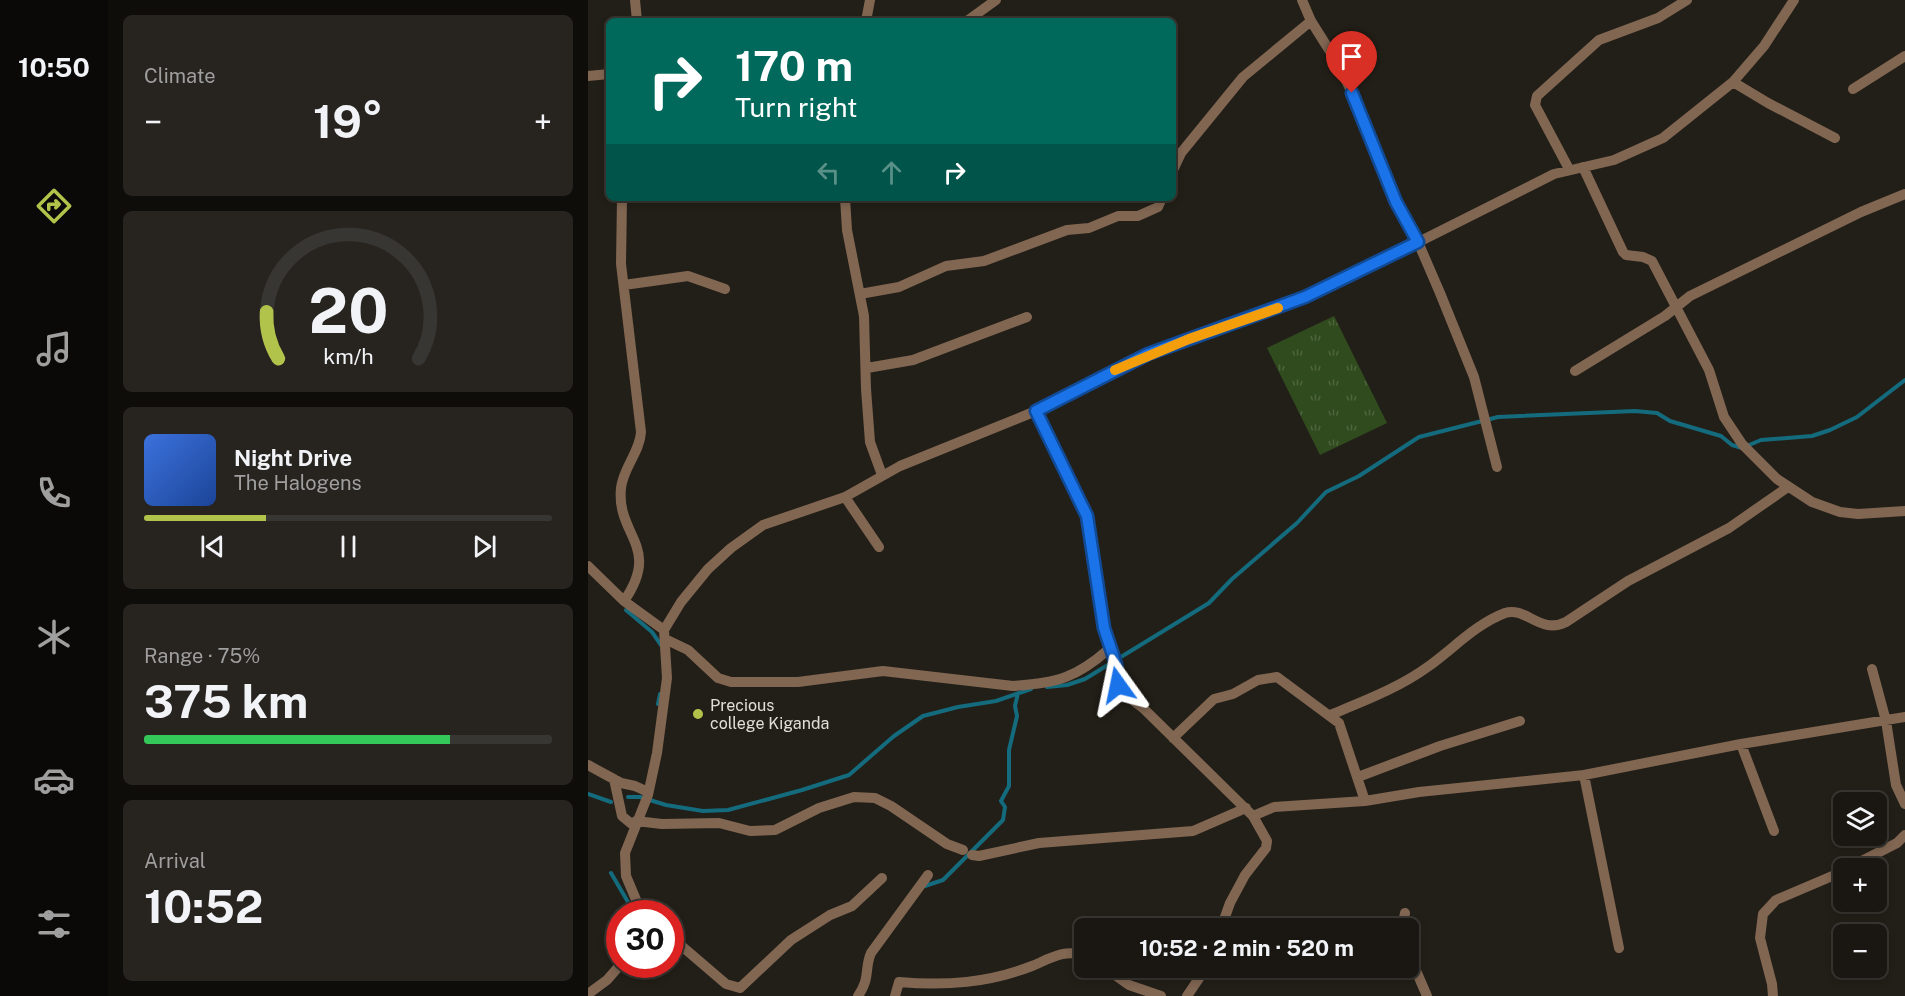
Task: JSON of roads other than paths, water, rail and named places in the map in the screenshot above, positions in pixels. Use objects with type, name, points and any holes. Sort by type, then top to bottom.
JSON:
[{"type":"street","points":[[635,0],[637,18]]},
{"type":"street","points":[[867,18],[870,0]]},
{"type":"street","points":[[971,18],[996,0]]},
{"type":"street","points":[[1302,0],[1311,21],[1338,64],[1357,103],[1396,202],[1418,242],[1474,377],[1497,467]]},
{"type":"street","points":[[1569,169],[1535,105],[1537,96],[1599,40],[1658,18],[1687,0]]},
{"type":"street","points":[[637,900],[624,864],[635,823],[648,794],[665,699],[668,662],[664,635],[681,602],[708,569],[746,536],[763,525],[845,498],[882,475],[922,456],[1036,411],[1148,354],[1305,297],[1554,174],[1614,160],[1663,138],[1733,82],[1764,46],[1794,0]]},
{"type":"street","points":[[1176,164],[1181,153],[1243,77],[1311,21]]},
{"type":"street","points":[[1853,88],[1905,56]]},
{"type":"street","points":[[588,76],[606,74]]},
{"type":"street","points":[[1733,82],[1835,138]]},
{"type":"street","points":[[1583,167],[1623,252],[1626,255],[1643,257],[1652,261],[1709,370],[1724,417],[1746,448],[1788,487],[1812,502],[1840,512],[1858,514],[1905,511]]},
{"type":"street","points":[[1575,370],[1665,316],[1690,296],[1861,212],[1905,194]]},
{"type":"street","points":[[622,201],[620,246],[642,432],[641,444],[621,486],[624,509],[637,543],[640,566],[635,585],[624,601]]},
{"type":"street","points":[[844,201],[847,230],[864,316],[870,442],[882,475]]},
{"type":"street","points":[[860,294],[899,287],[946,266],[984,261],[1067,230],[1089,228],[1112,218],[1150,212],[1158,207],[1161,201]]},
{"type":"street","points":[[624,285],[688,276],[725,289]]},
{"type":"street","points":[[867,368],[913,360],[1027,317]]},
{"type":"street","points":[[1036,411],[1087,516],[1112,656],[1122,692],[1249,812],[1267,841],[1266,848],[1245,875],[1225,918]]},
{"type":"street","points":[[1330,716],[1395,687],[1428,667],[1481,625],[1507,612],[1516,612],[1547,627],[1556,627],[1566,622],[1628,581],[1730,528],[1788,487]]},
{"type":"street","points":[[845,498],[879,547]]},
{"type":"street","points":[[588,566],[664,635],[687,650],[718,678],[731,682],[798,682],[883,671],[1013,686],[1035,685],[1079,673],[1112,656]]},
{"type":"street","points":[[1872,669],[1886,720],[1896,785],[1905,804]]},
{"type":"street","points":[[1173,738],[1214,699],[1233,694],[1258,680],[1271,677],[1283,679],[1330,716],[1342,729],[1365,801]]},
{"type":"street","points":[[614,779],[622,816],[635,823],[719,823],[750,831],[775,830],[819,808],[854,797],[875,798],[891,806],[947,844],[980,856],[1039,843],[1193,831],[1249,812],[1274,807],[1365,801],[1419,792],[1584,775],[1741,744],[1905,717]]},
{"type":"street","points":[[1358,777],[1440,746],[1520,721]]},
{"type":"street","points":[[1741,744],[1774,831]]},
{"type":"street","points":[[588,765],[648,794]]},
{"type":"street","points":[[1584,775],[1619,948]]},
{"type":"street","points":[[1868,858],[1897,843],[1905,835]]},
{"type":"street","points":[[858,996],[868,979],[868,960],[871,953],[928,875]]},
{"type":"street","points":[[1773,996],[1760,938],[1763,914],[1776,900],[1833,876]]},
{"type":"street","points":[[684,948],[726,984],[740,988],[791,940],[830,915],[852,906],[882,878]]},
{"type":"street","points":[[1404,918],[1405,912]]},
{"type":"street","points":[[895,996],[899,982],[930,984],[986,980],[1059,954],[1074,952]]},
{"type":"street","points":[[1419,974],[1427,996]]},
{"type":"street","points":[[588,994],[609,978]]},
{"type":"street","points":[[1119,978],[1129,985],[1161,996]]},
{"type":"street","points":[[1187,996],[1199,978]]},
{"type":"street","points":[[930,984],[932,996]]},
{"type":"waterway","points":[[1047,687],[1067,685],[1085,679],[1209,603],[1232,579],[1297,523],[1326,492],[1359,476],[1419,437],[1498,417],[1635,411],[1657,413],[1670,421],[1721,436],[1732,445],[1742,448],[1761,440],[1812,436],[1830,430],[1857,417],[1905,380]]},
{"type":"waterway","points":[[626,610],[652,632],[661,645]]},
{"type":"waterway","points":[[628,797],[640,797],[666,805],[703,811],[728,810],[849,775],[894,736],[923,716],[996,701],[1031,689]]},
{"type":"waterway","points":[[925,886],[943,880],[1003,820],[1005,807],[1001,801],[1009,786],[1009,750],[1017,716],[1015,706],[1018,693]]},
{"type":"waterway","points":[[658,704],[660,694]]},
{"type":"waterway","points":[[588,794],[611,802]]},
{"type":"waterway","points":[[611,873],[627,900]]},
{"type":"place","name":"Precious college Kiganda","points":[[698,714]]}]
